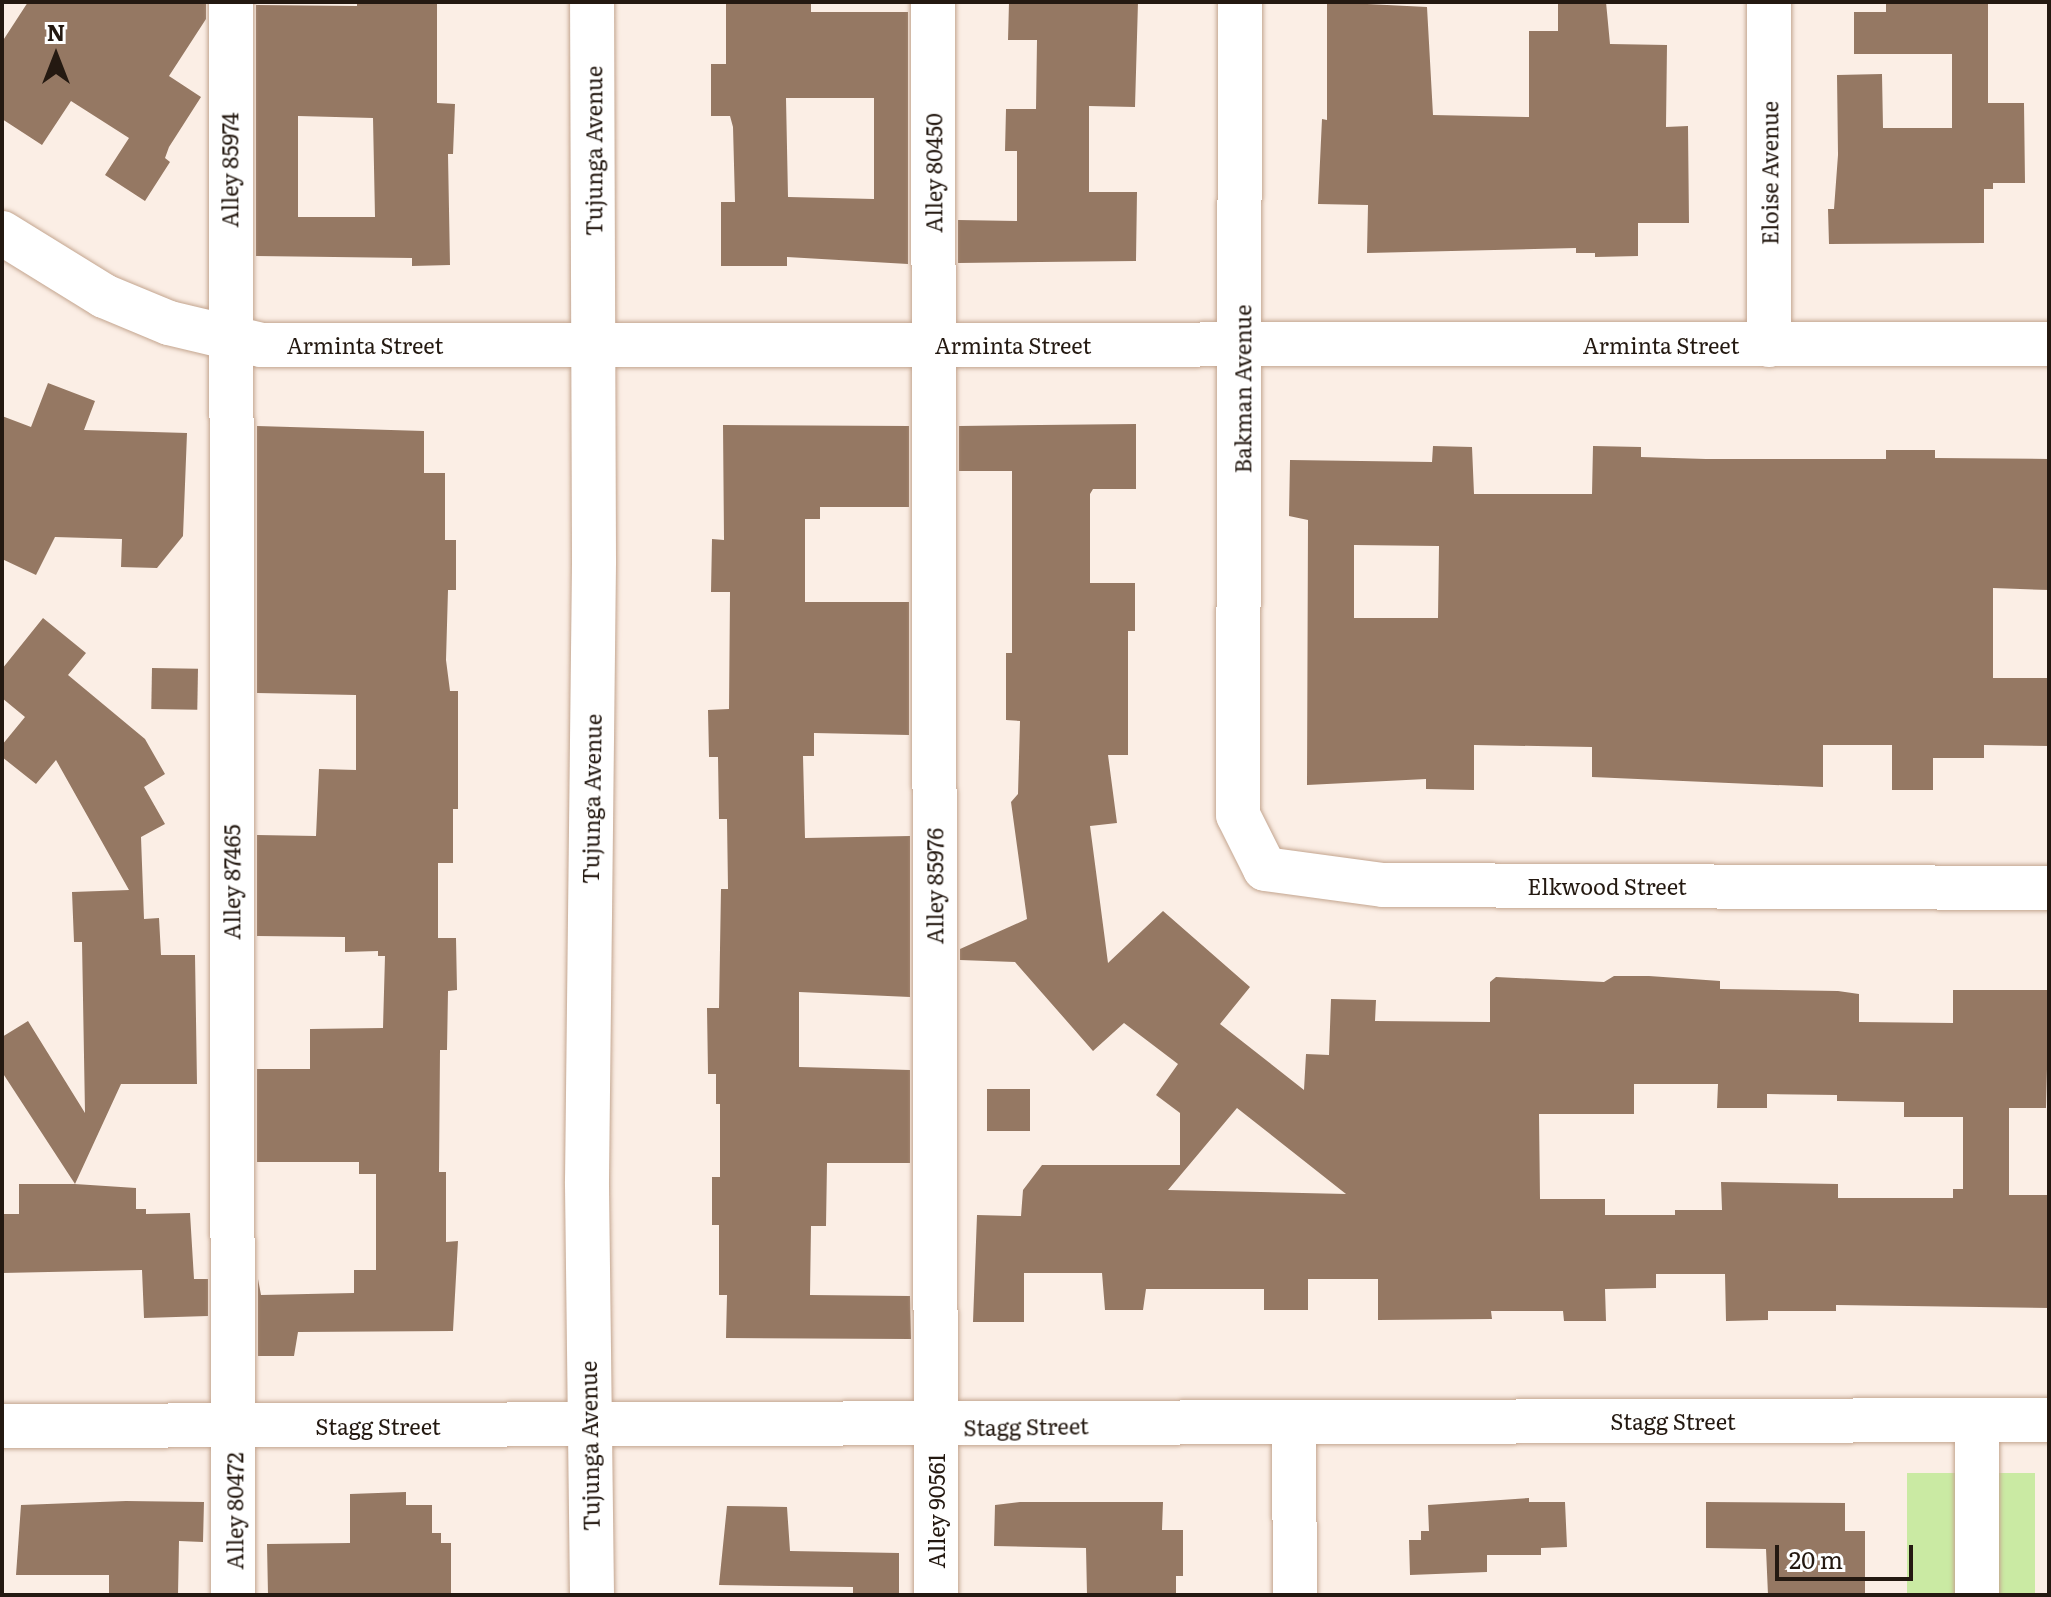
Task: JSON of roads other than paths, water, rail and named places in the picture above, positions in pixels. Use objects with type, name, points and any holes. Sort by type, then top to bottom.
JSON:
[{"type":"street","name":"Alley 85974","points":[[228,337],[231,2]]},
{"type":"street","name":"Tujunga Avenue","points":[[592,2],[594,345],[588,1425],[592,1595]]},
{"type":"street","name":"Alley 80450","points":[[933,2],[933,345]]},
{"type":"street","name":"Bakman Avenue","points":[[1238,777],[1243,345],[1240,2]]},
{"type":"street","name":"Eloise Avenue","points":[[1769,2],[1769,345]]},
{"type":"street","name":"Arminta Street","points":[[2,233],[104,296],[169,323],[261,345],[2049,344]]},
{"type":"street","name":"Alley 87465","points":[[228,337],[234,1426]]},
{"type":"street","name":"Alley 85976","points":[[933,345],[935,1427]]},
{"type":"street","name":"Elkwood Street","points":[[1238,777],[1238,815],[1265,869],[1318,879],[1399,885],[2049,888]]},
{"type":"street","points":[[1977,1420],[1977,1595]]},
{"type":"street","name":"Stagg Street","points":[[2,1426],[935,1427],[2049,1420]]},
{"type":"street","points":[[1294,1423],[1295,1595]]},
{"type":"street","name":"Alley 80472","points":[[233,1595],[234,1426]]},
{"type":"street","name":"Alley 90561","points":[[935,1427],[936,1595]]}]
